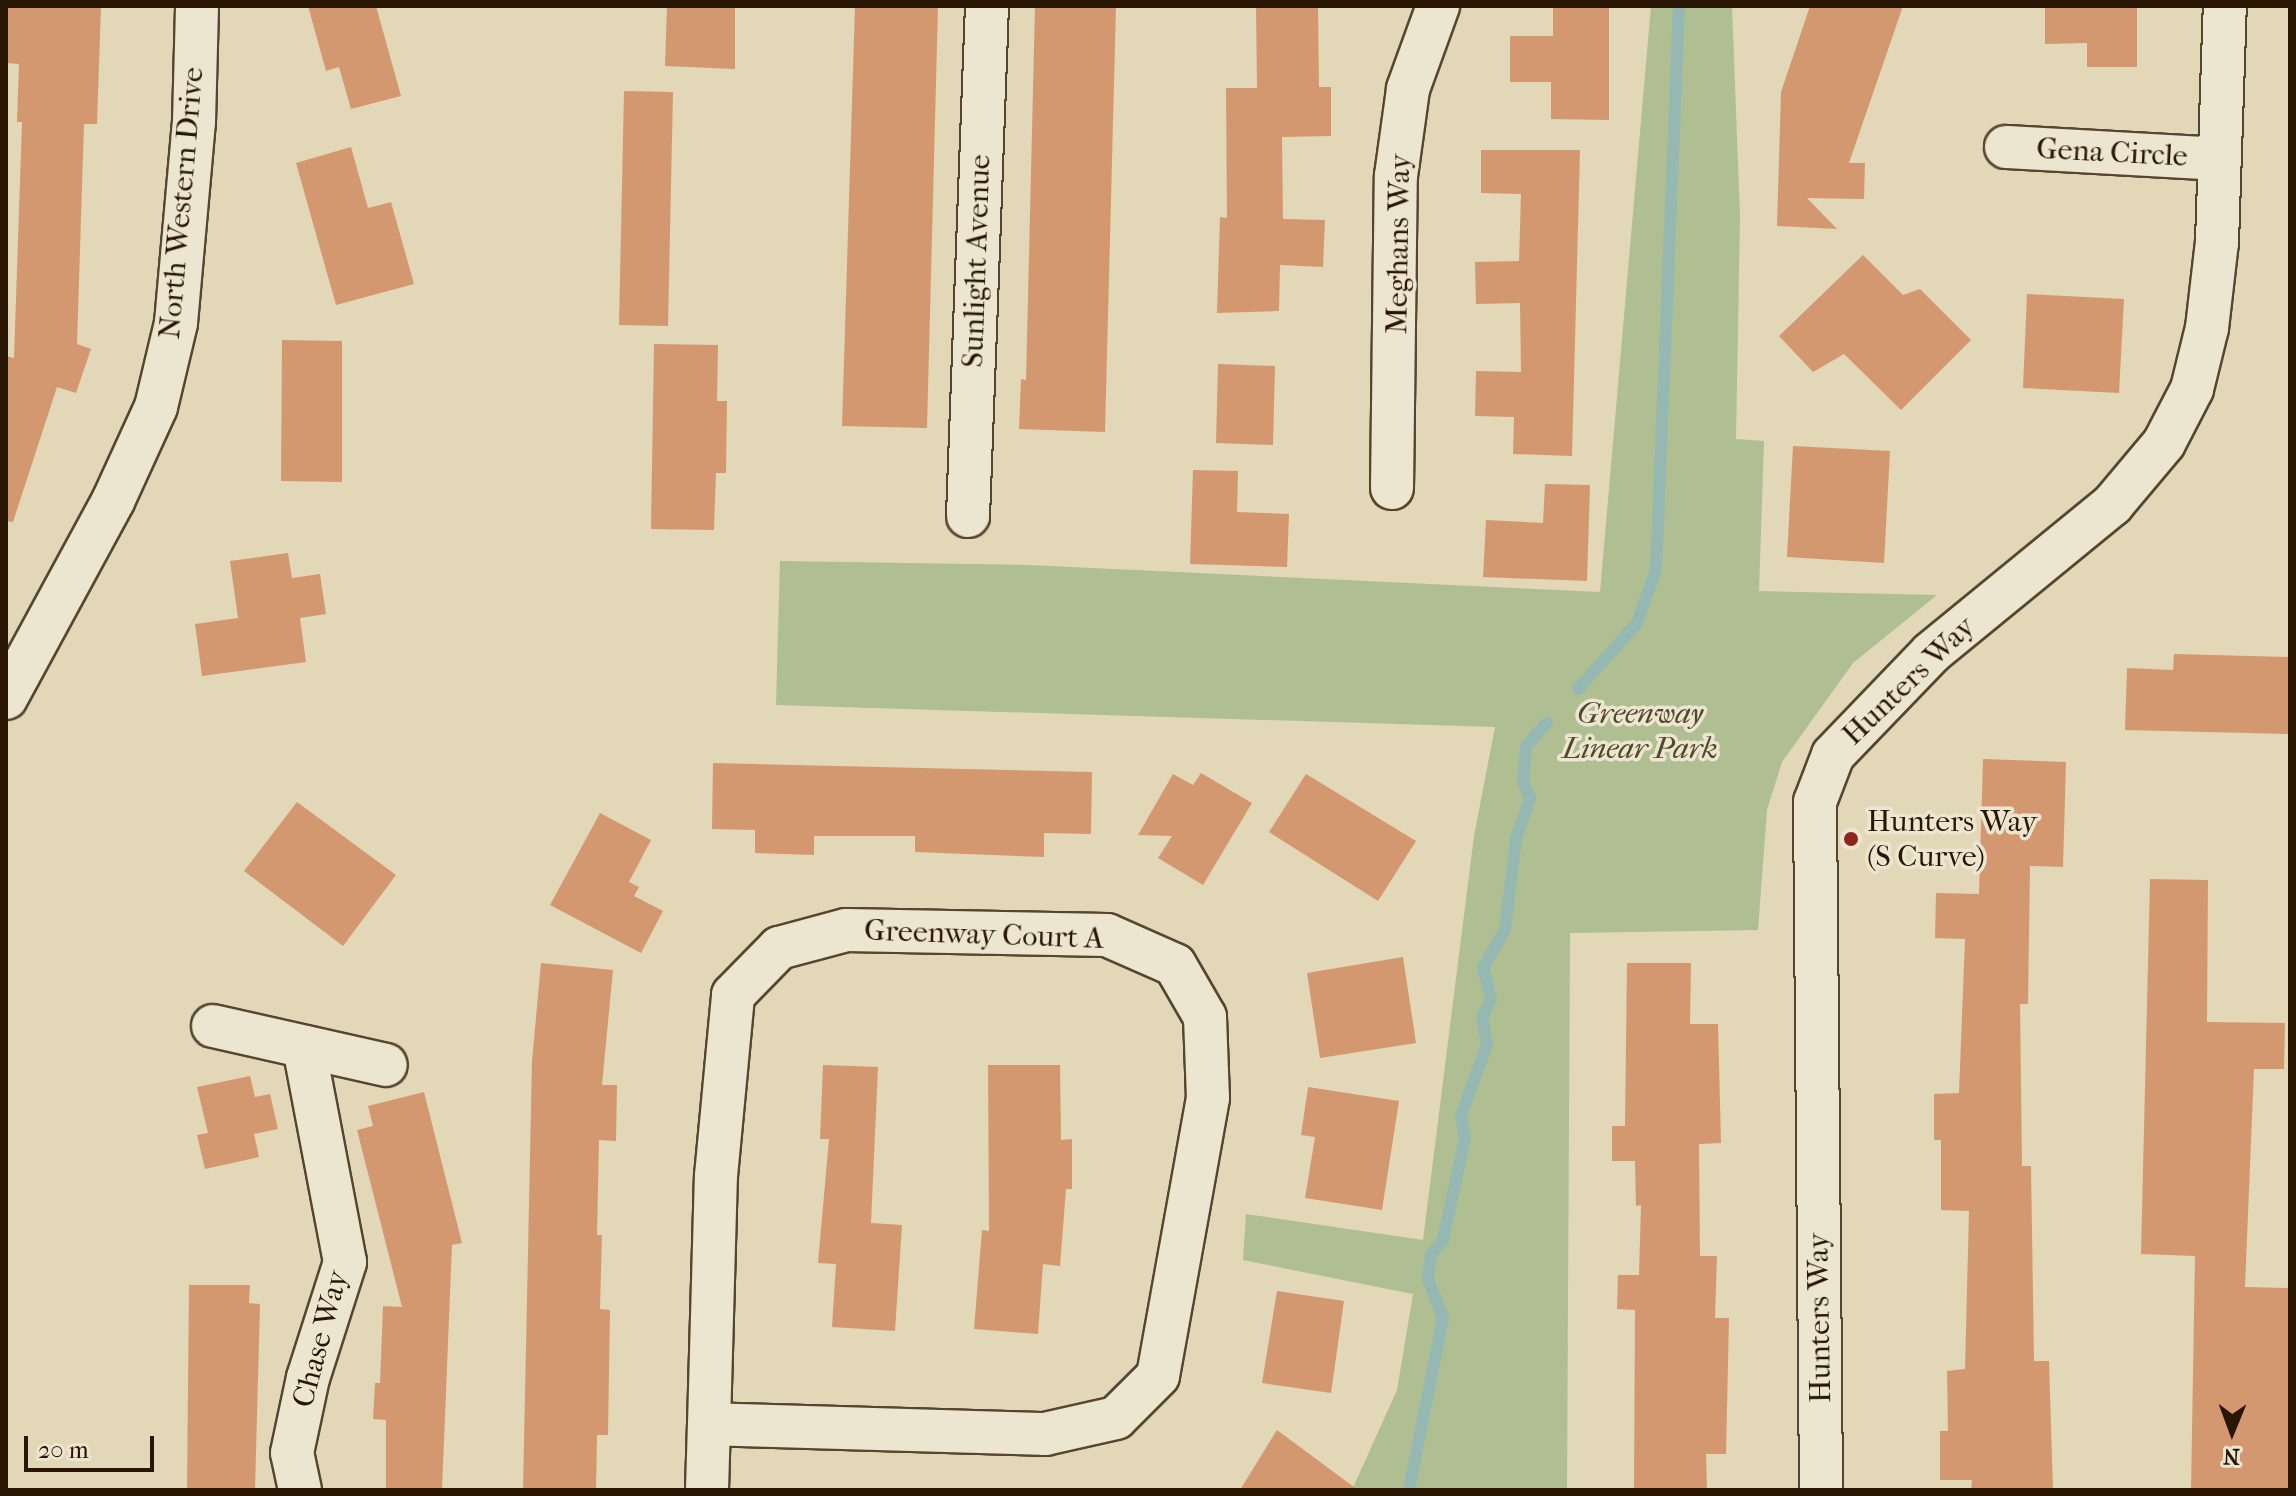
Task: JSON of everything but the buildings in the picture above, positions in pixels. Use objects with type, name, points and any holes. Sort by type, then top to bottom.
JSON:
[{"type":"street","name":"North Western Drive","points":[[6,698],[113,501],[156,407],[176,323],[194,122],[197,6]]},
{"type":"street","name":"Sunlight Avenue","points":[[968,516],[987,6]]},
{"type":"street","name":"Meghans Way","points":[[1392,488],[1396,176],[1408,89],[1438,6]]},
{"type":"street","name":"Hunters Way","points":[[1821,1490],[1815,802],[1833,755],[1931,653],[2112,505],[2164,443],[2192,389],[2207,328],[2217,242],[2225,6]]},
{"type":"street","name":"Gena Circle","points":[[2006,147],[2218,159]]},
{"type":"street","name":"Greenway Court A","points":[[707,1490],[716,1176],[733,995],[779,948],[846,930],[1107,935],[1175,965],[1205,1017],[1208,1098],[1158,1376],[1116,1418],[1045,1434],[709,1424]]},
{"type":"street","points":[[213,1026],[386,1065]]},
{"type":"street","name":"Chase Way","points":[[300,1490],[292,1453],[308,1378],[345,1262],[304,1047]]},
{"type":"green space","name":"Greenway Linear Park","points":[[1651,6],[1732,6],[1740,216],[1736,439],[1764,441],[1759,591],[1937,595],[1853,663],[1782,762],[1767,810],[1758,930],[1570,933],[1567,1490],[1352,1490],[1397,1390],[1413,1294],[1243,1260],[1246,1214],[1423,1240],[1474,836],[1495,727],[776,705],[780,561],[1029,565],[1600,592]]},
{"type":"waterway","points":[[1578,689],[1637,623],[1656,570],[1679,6]]},
{"type":"waterway","points":[[1409,1490],[1443,1318],[1428,1279],[1431,1255],[1443,1240],[1465,1138],[1461,1116],[1487,1044],[1482,1017],[1491,999],[1483,968],[1505,930],[1516,839],[1530,798],[1523,782],[1526,746],[1547,723]]},
{"type":"place","name":"Hunters Way (S Curve)","points":[[1851,839]]}]
